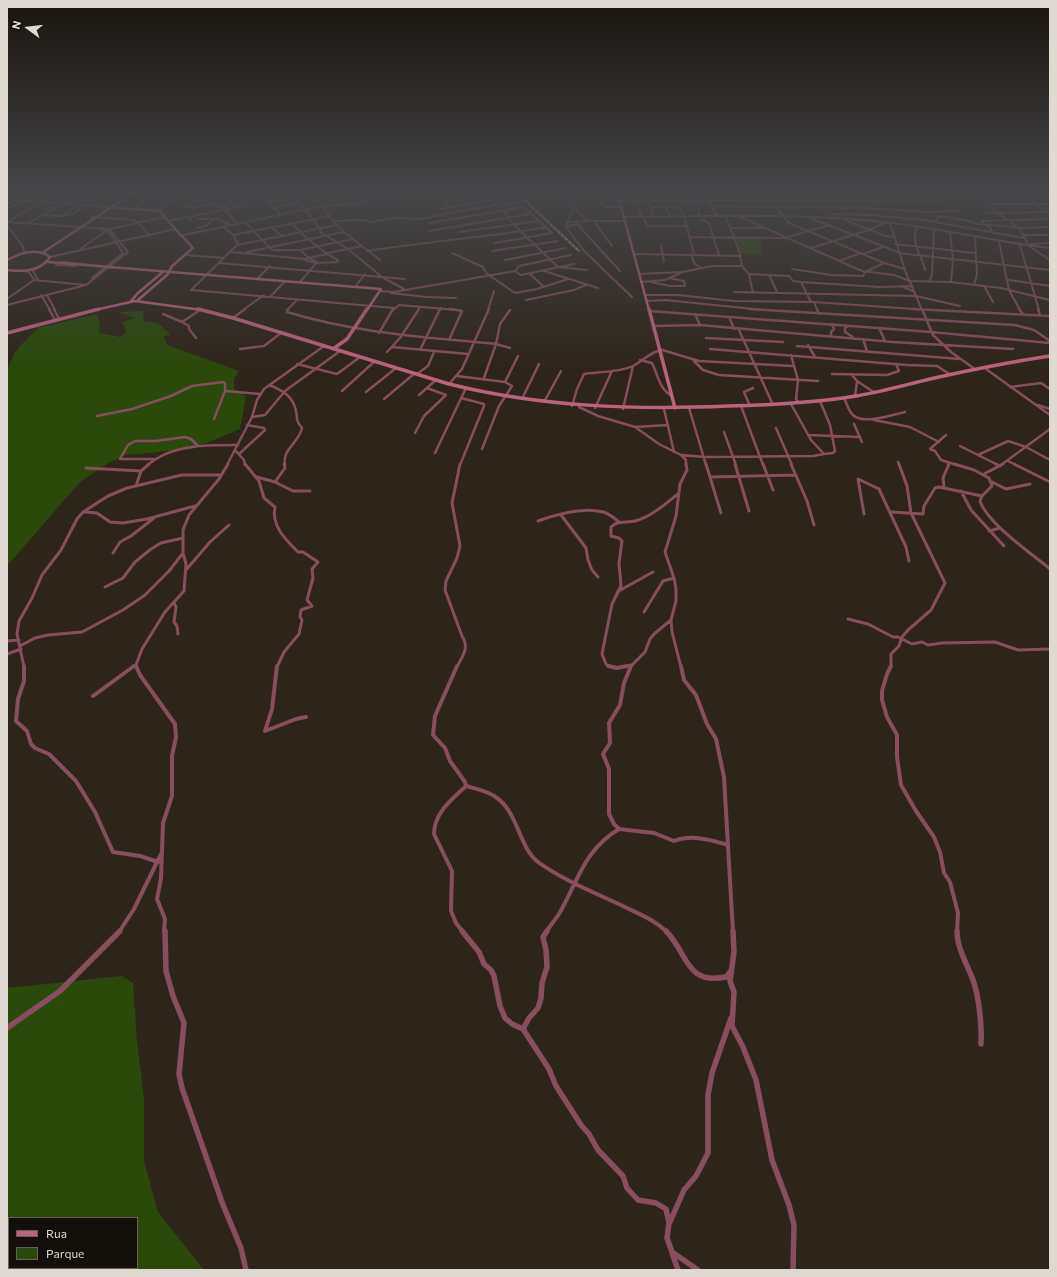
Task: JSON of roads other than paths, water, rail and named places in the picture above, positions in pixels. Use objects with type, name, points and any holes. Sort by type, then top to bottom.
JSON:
[{"type":"street","points":[[7,260],[25,253],[35,252],[50,256],[69,252]]},
{"type":"street","points":[[106,268],[123,253],[122,252]]},
{"type":"street","points":[[7,304],[85,284],[128,252]]},
{"type":"street","points":[[131,300],[145,286],[186,252]]},
{"type":"street","points":[[138,300],[169,273],[172,266],[189,252]]},
{"type":"street","points":[[284,298],[195,292],[191,290],[231,252],[305,260],[316,263],[338,262],[338,260],[323,252]]},
{"type":"street","points":[[246,253],[252,252]]},
{"type":"street","points":[[302,252],[309,258],[316,261],[316,263]]},
{"type":"street","points":[[305,260],[337,252]]},
{"type":"street","points":[[351,252],[380,276],[405,290]]},
{"type":"street","points":[[368,252],[380,260]]},
{"type":"street","points":[[452,252],[483,267],[484,271],[515,293],[544,287],[568,279]]},
{"type":"street","points":[[505,260],[541,252],[558,267],[587,270]]},
{"type":"street","points":[[585,252],[632,297]]},
{"type":"street","points":[[602,252],[620,272]]},
{"type":"street","points":[[740,252],[742,266],[749,274],[753,293]]},
{"type":"street","points":[[819,252],[865,272],[894,276],[910,281],[951,282],[984,286],[1009,290],[1050,300]]},
{"type":"street","points":[[856,252],[884,263],[905,269]]},
{"type":"street","points":[[840,261],[868,252]]},
{"type":"street","points":[[976,370],[942,345],[931,332],[899,252],[1050,270]]},
{"type":"street","points":[[917,252],[925,270]]},
{"type":"street","points":[[930,282],[932,275],[933,252]]},
{"type":"street","points":[[951,282],[952,252]]},
{"type":"street","points":[[964,252],[974,253],[977,275],[974,285]]},
{"type":"street","points":[[1002,252],[1009,280],[1009,290],[1018,308],[1023,314]]},
{"type":"street","points":[[1023,252],[1040,315]]},
{"type":"street","points":[[1038,252],[1050,260]]},
{"type":"street","points":[[675,408],[634,254],[741,256]]},
{"type":"street","points":[[663,254],[664,262]]},
{"type":"street","points":[[691,254],[693,262],[701,268]]},
{"type":"street","points":[[186,255],[224,258]]},
{"type":"street","points":[[388,292],[515,271],[519,266],[571,255]]},
{"type":"street","points":[[7,272],[43,265],[48,262],[50,256]]},
{"type":"street","points":[[48,262],[78,266],[381,290]]},
{"type":"street","points":[[43,265],[73,263],[102,265],[106,268]]},
{"type":"street","points":[[73,263],[78,266]]},
{"type":"street","points":[[219,263],[365,274],[405,279]]},
{"type":"street","points":[[300,282],[316,263]]},
{"type":"street","points":[[792,269],[825,274],[863,276],[865,272],[884,263]]},
{"type":"street","points":[[515,271],[520,275],[529,274],[574,264]]},
{"type":"street","points":[[696,269],[697,265]]},
{"type":"street","points":[[257,279],[270,266]]},
{"type":"street","points":[[639,274],[683,272],[712,266],[742,266]]},
{"type":"street","points":[[37,267],[33,271],[38,280]]},
{"type":"street","points":[[23,270],[27,271],[34,280]]},
{"type":"street","points":[[543,270],[598,288]]},
{"type":"street","points":[[641,282],[670,278],[683,272]]},
{"type":"street","points":[[30,274],[34,273]]},
{"type":"street","points":[[355,287],[365,274]]},
{"type":"street","points":[[529,274],[544,287]]},
{"type":"street","points":[[749,274],[789,276],[793,281],[801,282],[902,287],[913,286]]},
{"type":"street","points":[[769,275],[777,292]]},
{"type":"street","points":[[646,281],[670,286],[685,286],[684,281],[670,278]]},
{"type":"street","points":[[247,279],[355,287],[381,290],[406,296],[456,298]]},
{"type":"street","points":[[7,299],[34,280],[85,284]]},
{"type":"street","points":[[1009,280],[1050,286]]},
{"type":"street","points":[[272,296],[284,282]]},
{"type":"street","points":[[801,282],[819,314]]},
{"type":"street","points":[[526,300],[574,290],[586,285]]},
{"type":"street","points":[[145,286],[153,287]]},
{"type":"street","points":[[984,286],[993,302]]},
{"type":"street","points":[[902,287],[915,292]]},
{"type":"street","points":[[333,348],[347,339],[372,306],[381,290]]},
{"type":"street","points":[[449,384],[458,376],[488,312],[494,291]]},
{"type":"street","points":[[734,292],[916,296],[960,306]]},
{"type":"street","points":[[47,294],[59,318]]},
{"type":"street","points":[[645,295],[678,295],[742,302],[813,302],[922,310],[1050,316]]},
{"type":"street","points":[[42,296],[54,320]]},
{"type":"street","points":[[233,318],[263,296],[394,308],[401,305],[462,311],[449,340]]},
{"type":"street","points":[[8,332],[131,300],[160,302],[199,309],[233,318],[449,384],[522,399],[595,408],[664,409],[773,405],[820,401],[875,393],[951,375],[1050,356]]},
{"type":"street","points":[[297,300],[287,310],[290,314],[316,322],[354,329],[402,335],[496,344],[510,348]]},
{"type":"street","points":[[646,301],[665,300],[724,305],[744,309],[1020,326],[1039,332],[1050,341]]},
{"type":"street","points":[[48,307],[52,306]]},
{"type":"street","points":[[387,352],[402,335],[420,306]]},
{"type":"street","points":[[380,332],[394,308]]},
{"type":"street","points":[[420,350],[441,308]]},
{"type":"street","points":[[182,322],[199,309]]},
{"type":"street","points":[[484,378],[496,344],[500,324],[510,310]]},
{"type":"street","points":[[650,311],[1050,341]]},
{"type":"street","points":[[163,314],[189,326],[189,329],[196,338]]},
{"type":"street","points":[[695,314],[700,325]]},
{"type":"street","points":[[729,317],[734,329]]},
{"type":"street","points":[[831,336],[831,332],[834,329],[832,324]]},
{"type":"street","points":[[654,326],[700,325],[739,330],[1013,349]]},
{"type":"street","points":[[849,325],[845,328],[846,333],[858,338]]},
{"type":"street","points":[[879,328],[885,341]]},
{"type":"street","points":[[739,330],[773,405]]},
{"type":"street","points":[[240,349],[264,346],[281,333]]},
{"type":"street","points":[[706,338],[783,342]]},
{"type":"street","points":[[863,339],[867,351]]},
{"type":"street","points":[[797,346],[808,345],[961,360]]},
{"type":"street","points":[[808,345],[815,357]]},
{"type":"street","points":[[94,696],[136,666],[142,649],[165,612],[184,591],[186,564],[183,553],[183,530],[189,515],[221,475],[238,445],[252,417],[260,394],[269,385],[297,364],[324,346]]},
{"type":"street","points":[[392,347],[468,354]]},
{"type":"street","points":[[572,406],[577,389],[584,374],[612,371],[633,366],[650,353],[660,349],[672,351],[693,360],[793,366]]},
{"type":"street","points":[[710,349],[940,367],[951,375]]},
{"type":"street","points":[[252,417],[265,415],[278,398],[285,392],[340,351]]},
{"type":"street","points":[[384,399],[428,366],[434,352]]},
{"type":"street","points":[[505,382],[518,356]]},
{"type":"street","points":[[791,356],[798,380],[796,400],[799,403]]},
{"type":"street","points":[[297,364],[337,374],[360,357]]},
{"type":"street","points":[[640,360],[652,363],[656,370],[661,387],[666,394],[672,396]]},
{"type":"street","points":[[693,360],[703,370],[719,375],[818,381]]},
{"type":"street","points":[[342,391],[375,361]]},
{"type":"street","points":[[522,399],[539,364]]},
{"type":"street","points":[[832,374],[893,374],[898,371],[896,364]]},
{"type":"street","points":[[623,408],[632,379],[633,366]]},
{"type":"street","points":[[366,392],[396,368]]},
{"type":"street","points":[[986,369],[1050,415]]},
{"type":"street","points":[[544,402],[561,371]]},
{"type":"street","points":[[595,408],[612,371]]},
{"type":"street","points":[[852,375],[857,382],[875,393]]},
{"type":"street","points":[[458,376],[484,378],[505,382],[512,386],[499,406],[482,449]]},
{"type":"street","points":[[419,395],[436,380]]},
{"type":"street","points":[[97,416],[132,409],[198,385],[223,382],[225,383],[225,391],[214,419]]},
{"type":"street","points":[[855,396],[857,382]]},
{"type":"street","points":[[1010,387],[1041,383],[1050,389]]},
{"type":"street","points":[[269,385],[285,392],[293,401],[296,412],[296,420],[300,424],[302,431],[298,440],[284,454],[282,458],[285,468],[275,482]]},
{"type":"street","points":[[416,433],[418,423],[423,416],[446,395],[427,388]]},
{"type":"street","points":[[434,453],[466,388]]},
{"type":"street","points":[[750,406],[744,392],[753,388]]},
{"type":"street","points":[[225,391],[260,394]]},
{"type":"street","points":[[461,398],[484,404],[460,461],[452,503],[460,546],[457,558],[446,581],[445,590],[462,636],[466,642],[466,647],[434,716],[433,735],[445,748],[450,761],[465,782],[466,786]]},
{"type":"street","points":[[844,398],[854,416],[910,427],[939,442]]},
{"type":"street","points":[[579,406],[598,416],[635,427],[659,444],[681,455],[705,457],[760,455],[813,456],[835,453],[829,417],[820,401]]},
{"type":"street","points":[[791,404],[808,435],[824,454]]},
{"type":"street","points":[[1033,404],[1050,410]]},
{"type":"street","points":[[742,406],[773,490]]},
{"type":"street","points":[[689,408],[721,513]]},
{"type":"street","points":[[664,409],[674,452]]},
{"type":"street","points":[[873,420],[905,412]]},
{"type":"street","points":[[854,424],[862,442]]},
{"type":"street","points":[[239,454],[265,430],[264,428],[247,425]]},
{"type":"street","points":[[635,427],[668,425]]},
{"type":"street","points":[[776,428],[807,501],[814,525]]},
{"type":"street","points":[[984,474],[1008,461],[1050,429]]},
{"type":"street","points":[[724,432],[740,477],[749,511]]},
{"type":"street","points":[[808,435],[859,437]]},
{"type":"street","points":[[946,435],[930,449],[935,452],[941,460],[962,465],[984,474],[998,487],[1004,490],[1030,484]]},
{"type":"street","points":[[197,445],[189,438],[135,441],[128,445],[120,458],[134,460],[154,459],[197,445],[238,445]]},
{"type":"street","points":[[978,455],[1008,441],[1050,460]]},
{"type":"street","points":[[960,446],[1000,466]]},
{"type":"street","points":[[235,450],[244,460],[245,466],[259,480],[261,492],[275,507],[273,512],[275,521],[286,540],[298,552],[303,552],[305,555],[317,560],[318,562],[312,569],[313,578],[307,596],[307,600],[312,606],[301,610],[300,617],[302,620],[299,634],[284,652],[276,669],[275,692],[272,709],[265,731],[272,730],[301,717],[306,717]]},
{"type":"street","points":[[678,1270],[667,1238],[669,1223],[684,1190],[696,1176],[708,1153],[706,1134],[708,1095],[712,1073],[734,1005],[730,972],[734,945],[724,777],[716,739],[707,724],[696,695],[682,676],[672,632],[671,620],[676,601],[674,578],[665,552],[676,516],[678,494],[686,470],[686,460],[681,455]]},
{"type":"street","points":[[1046,458],[1050,456]]},
{"type":"street","points":[[136,486],[141,471],[154,459]]},
{"type":"street","points":[[1008,461],[1050,482]]},
{"type":"street","points":[[898,462],[907,486],[911,513],[918,530],[923,536],[936,563],[944,584],[931,610],[908,630],[899,646],[891,654],[890,660],[892,665],[887,674],[882,691],[882,700],[887,717],[897,735],[897,757],[901,785],[916,811],[934,837],[940,852],[944,873],[950,882],[958,914],[957,937],[960,949],[974,982],[982,1030],[981,1044]]},
{"type":"street","points":[[944,487],[944,478],[949,463]]},
{"type":"street","points":[[86,468],[141,471]]},
{"type":"street","points":[[158,862],[140,856],[113,852],[95,812],[76,780],[49,754],[35,748],[31,744],[27,731],[16,721],[18,699],[24,681],[24,662],[17,634],[19,620],[32,598],[42,575],[61,550],[77,519],[83,512],[108,496],[136,486],[182,475],[221,475]]},
{"type":"street","points":[[710,477],[796,475]]},
{"type":"street","points":[[256,477],[275,482],[294,491],[310,491]]},
{"type":"street","points":[[864,514],[858,479],[879,489],[906,547],[909,561]]},
{"type":"street","points":[[992,482],[992,486],[982,496],[981,504],[1000,528],[1050,569]]},
{"type":"street","points":[[891,512],[923,514],[924,506],[935,488],[944,487],[982,496]]},
{"type":"street","points":[[961,491],[971,510],[1004,546]]},
{"type":"street","points":[[671,620],[654,634],[650,639],[645,652],[631,665],[618,669],[606,665],[603,661],[602,654],[612,604],[616,592],[620,586],[619,562],[622,541],[611,535],[612,524],[619,522],[633,522],[648,516],[678,494]]},
{"type":"street","points":[[83,512],[97,513],[110,522],[117,523],[155,517],[196,506]]},
{"type":"street","points":[[538,521],[561,515],[590,511],[603,511],[619,522]]},
{"type":"street","points":[[561,515],[586,548],[588,560],[592,570],[598,578]]},
{"type":"street","points":[[113,553],[120,542],[131,536],[155,517]]},
{"type":"street","points":[[186,570],[210,542],[229,525]]},
{"type":"street","points":[[989,531],[1000,528]]},
{"type":"street","points":[[105,587],[123,578],[135,562],[151,549],[161,543],[183,538]]},
{"type":"street","points":[[7,654],[35,638],[48,635],[82,632],[123,610],[145,595],[169,571],[183,553]]},
{"type":"street","points":[[1046,566],[1050,564]]},
{"type":"street","points":[[616,592],[630,587],[635,581],[654,572]]},
{"type":"street","points":[[644,612],[663,581],[674,578]]},
{"type":"street","points":[[174,602],[176,607],[174,612],[174,622],[178,634]]},
{"type":"street","points":[[848,619],[868,624],[893,637],[902,639],[912,644],[922,642],[932,645],[942,643],[995,642],[1018,650],[1050,649]]},
{"type":"street","points":[[7,640],[18,640]]},
{"type":"street","points":[[619,829],[614,824],[609,814],[609,769],[603,754],[610,743],[609,723],[620,705],[624,683],[631,665]]},
{"type":"street","points":[[136,666],[140,676],[175,724],[176,737],[172,756],[172,796],[164,817],[161,878],[157,899],[165,920],[164,943],[166,972],[173,996],[184,1023],[179,1074],[182,1088],[223,1205],[241,1248],[246,1270]]},
{"type":"street","points":[[466,786],[488,792],[498,798],[514,819],[520,834],[537,861],[574,883],[646,917],[661,926],[676,942],[690,967],[701,977],[716,979],[726,978],[730,972]]},
{"type":"street","points":[[466,786],[437,818],[433,828],[434,834],[452,871],[451,911],[456,923],[479,952],[484,964],[491,970],[494,976],[500,1006],[505,1018],[512,1024],[523,1029],[549,1068],[556,1086],[581,1125],[589,1134],[598,1150],[623,1176],[627,1188],[638,1200],[656,1203],[666,1208],[669,1223]]},
{"type":"street","points":[[523,1029],[529,1018],[538,1008],[541,998],[542,983],[547,967],[546,950],[543,937],[559,914],[577,874],[591,852],[608,834],[619,829],[649,831],[668,837],[674,841],[680,838],[694,838],[728,845]]},
{"type":"street","points":[[7,1028],[60,991],[119,932],[134,909],[162,851]]},
{"type":"street","points":[[732,1014],[732,1026],[743,1047],[756,1080],[772,1160],[789,1205],[794,1225],[793,1270]]},
{"type":"street","points":[[672,1252],[698,1270]]}]
